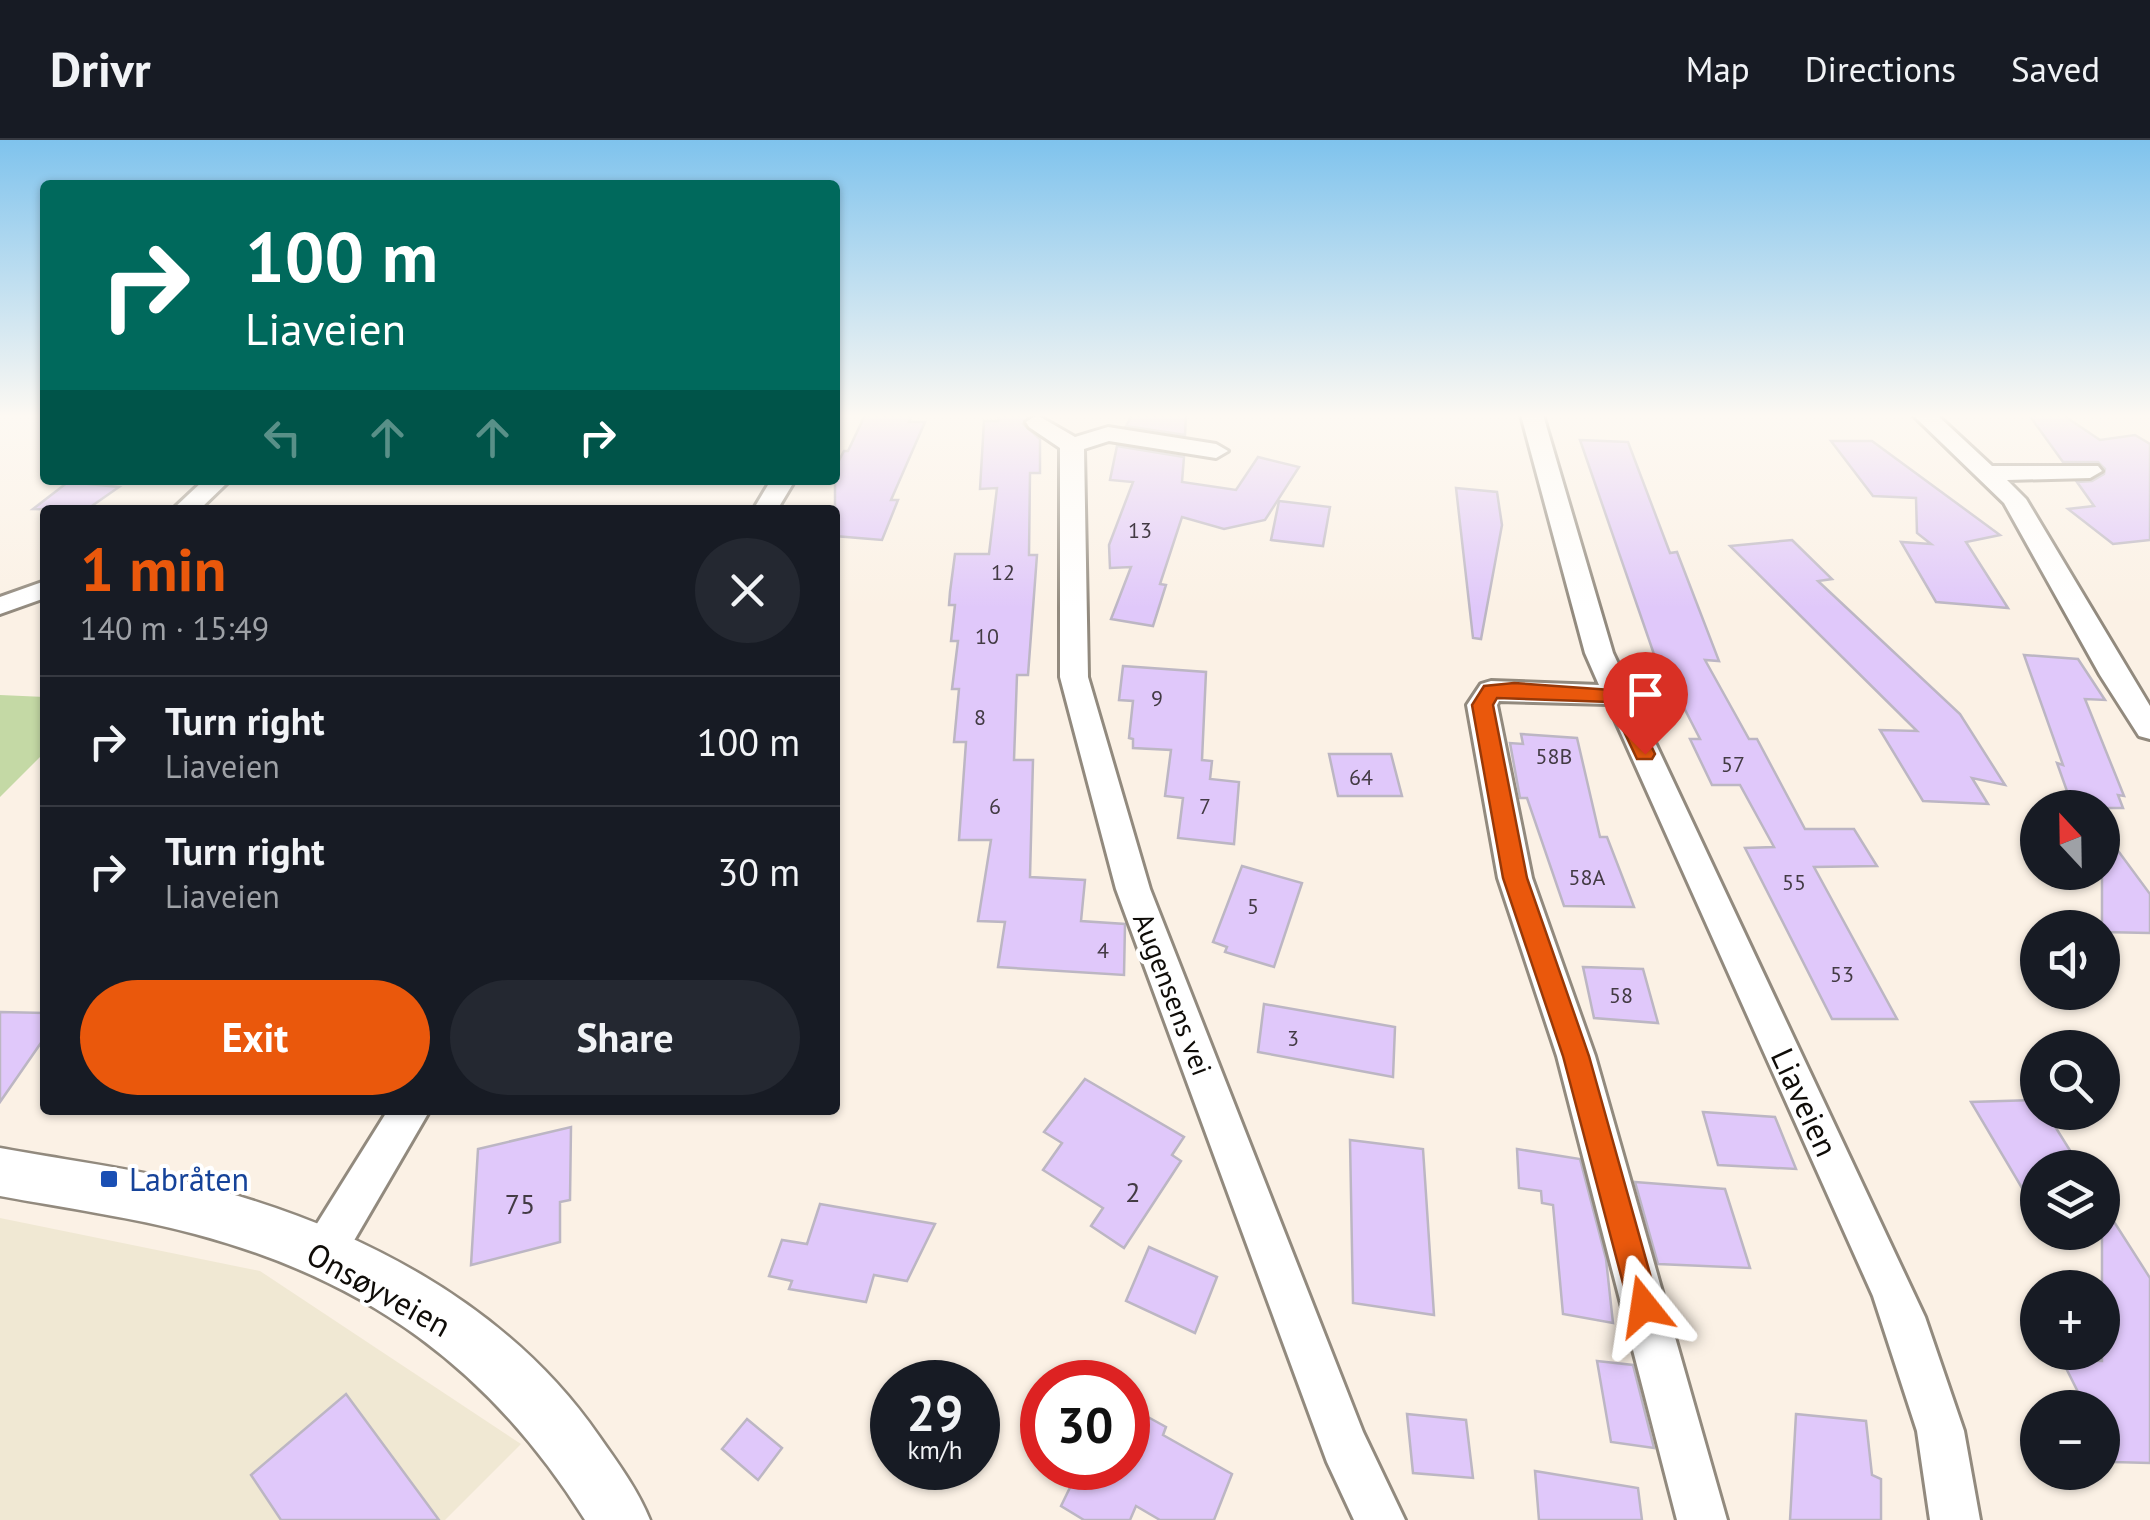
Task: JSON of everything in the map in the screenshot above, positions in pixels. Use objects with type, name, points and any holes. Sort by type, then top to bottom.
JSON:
[{"type":"street","name":"Augensens vei","points":[[1072,479],[1074,677],[1133,889],[1344,1446],[1380,1520]]},
{"type":"street","name":"Liaveien","points":[[1550,479],[1598,653],[1892,1288],[1928,1384],[1952,1474],[1955,1520]]},
{"type":"street","points":[[1996,479],[2014,498],[2114,675],[2150,729]]},
{"type":"street","points":[[190,505],[212,485]]},
{"type":"street","points":[[0,606],[40,591]]},
{"type":"street","points":[[1618,696],[1503,690],[1491,691],[1482,705],[1515,878],[1576,1056],[1702,1520]]},
{"type":"street","points":[[324,1253],[407,1115]]},
{"type":"street","name":"Onsøyveien","points":[[0,1172],[198,1209],[324,1253],[410,1299],[474,1343],[545,1412],[620,1520]]},
{"type":"shaded area","points":[[0,1218],[260,1271],[521,1444],[445,1520],[0,1520]]},
{"type":"green space","points":[[0,695],[40,697],[40,757],[0,797]]},
{"type":"building","points":[[840,479],[900,479],[891,500],[898,500],[882,540],[840,536],[840,505],[835,505],[835,485],[840,485]]},
{"type":"building","points":[[981,479],[1030,479],[1029,555],[1037,555],[1028,675],[1017,675],[1014,760],[1033,760],[1030,877],[1085,880],[1081,921],[1125,924],[1124,975],[998,967],[1005,922],[978,921],[991,840],[959,840],[966,742],[954,742],[959,689],[952,689],[958,641],[951,641],[955,605],[949,605],[955,554],[989,554],[997,488],[980,489]]},
{"type":"building","points":[[1182,479],[1236,490],[1243,479],[1291,479],[1265,520],[1224,529],[1182,517],[1160,584],[1166,585],[1153,626],[1111,619],[1131,567],[1110,568],[1109,545],[1133,482],[1110,480]]},
{"type":"building","points":[[1594,479],[1642,479],[1670,553],[1677,552],[1719,661],[1705,660],[1749,739],[1757,739],[1805,829],[1854,829],[1877,866],[1814,867],[1897,1019],[1832,1019],[1745,848],[1774,847],[1740,785],[1712,785],[1690,739],[1700,739],[1661,663],[1657,663]]},
{"type":"building","points":[[1860,479],[1924,479],[2000,535],[1966,542],[2008,608],[1936,602],[1901,542],[1931,544],[1917,533],[1916,498],[1873,496]]},
{"type":"building","points":[[2150,479],[2150,540],[2113,544],[2068,509],[2094,506],[2077,482]]},
{"type":"building","points":[[64,485],[119,487],[93,505],[40,505],[40,509],[33,509]]},
{"type":"building","points":[[1456,488],[1497,492],[1502,525],[1481,639],[1473,638]]},
{"type":"building","points":[[1279,501],[1330,507],[1323,546],[1271,540]]},
{"type":"building","points":[[1792,540],[1832,579],[1818,581],[1960,714],[2005,785],[1972,778],[1988,804],[1923,801],[1880,730],[1917,731],[1730,546]]},
{"type":"building","points":[[2024,655],[2078,659],[2105,700],[2085,699],[2124,796],[2120,790],[2067,790],[2057,763],[2063,765]]},
{"type":"building","points":[[1123,666],[1206,672],[1202,760],[1212,761],[1210,779],[1239,782],[1234,844],[1178,838],[1183,798],[1165,796],[1171,750],[1133,748],[1133,739],[1129,738],[1133,701],[1119,700]]},
{"type":"building","points":[[1521,734],[1577,738],[1600,837],[1607,837],[1634,907],[1564,906],[1527,798],[1520,798],[1510,743],[1523,744]]},
{"type":"building","points":[[1329,754],[1391,754],[1402,796],[1338,796]]},
{"type":"building","points":[[2120,853],[2150,894],[2150,933],[2120,932],[2120,910],[2102,910],[2102,890],[2120,890]]},
{"type":"building","points":[[1242,866],[1302,883],[1274,967],[1225,952],[1227,947],[1213,942]]},
{"type":"building","points":[[1583,967],[1643,969],[1658,1023],[1594,1018]]},
{"type":"building","points":[[1264,1004],[1395,1027],[1393,1077],[1258,1052]]},
{"type":"building","points":[[0,1012],[40,1013],[40,1044],[0,1102]]},
{"type":"building","points":[[1085,1079],[1184,1137],[1172,1155],[1181,1161],[1124,1248],[1091,1226],[1103,1208],[1043,1170],[1062,1143],[1044,1132]]},
{"type":"building","points":[[2020,1101],[2020,1130],[2057,1130],[2070,1150],[2020,1150],[2020,1185],[1971,1102]]},
{"type":"building","points":[[1703,1112],[1775,1117],[1796,1169],[1718,1165]]},
{"type":"building","points":[[571,1127],[570,1200],[560,1202],[560,1242],[471,1265],[478,1149]]},
{"type":"building","points":[[1350,1140],[1423,1149],[1434,1315],[1353,1303]]},
{"type":"building","points":[[1517,1149],[1580,1159],[1606,1259],[1613,1323],[1563,1314],[1553,1205],[1542,1203],[1541,1191],[1519,1188]]},
{"type":"building","points":[[1635,1182],[1725,1189],[1750,1268],[1658,1264]]},
{"type":"building","points":[[820,1204],[935,1224],[907,1281],[874,1275],[866,1302],[789,1289],[792,1281],[769,1276],[782,1240],[807,1244]]},
{"type":"building","points":[[2120,1231],[2150,1278],[2150,1463],[2120,1462],[2120,1390],[2077,1390],[2067,1370],[2120,1370],[2120,1270],[2102,1270],[2102,1250],[2120,1250]]},
{"type":"building","points":[[1149,1247],[1217,1277],[1195,1333],[1126,1301]]},
{"type":"building","points":[[1597,1361],[1633,1365],[1654,1448],[1611,1442]]},
{"type":"building","points":[[346,1394],[439,1520],[281,1520],[251,1475]]},
{"type":"building","points":[[1407,1414],[1466,1420],[1473,1478],[1413,1473]]},
{"type":"building","points":[[1796,1414],[1866,1421],[1872,1475],[1881,1479],[1881,1520],[1790,1520]]},
{"type":"building","points":[[1150,1418],[1166,1427],[1163,1435],[1232,1474],[1214,1520],[1160,1520],[1136,1506],[1130,1520],[1084,1520],[1061,1506],[1069,1490],[1150,1490]]},
{"type":"building","points":[[747,1419],[782,1448],[758,1480],[722,1449]]},
{"type":"building","points":[[1535,1471],[1638,1488],[1642,1520],[1539,1520]]},
{"type":"place","name":"Labråten","points":[[109,1179]]},
{"type":"route","points":[[1644,1306],[1576,1056],[1515,878],[1482,705],[1491,691],[1618,696],[1645,754]]}]
